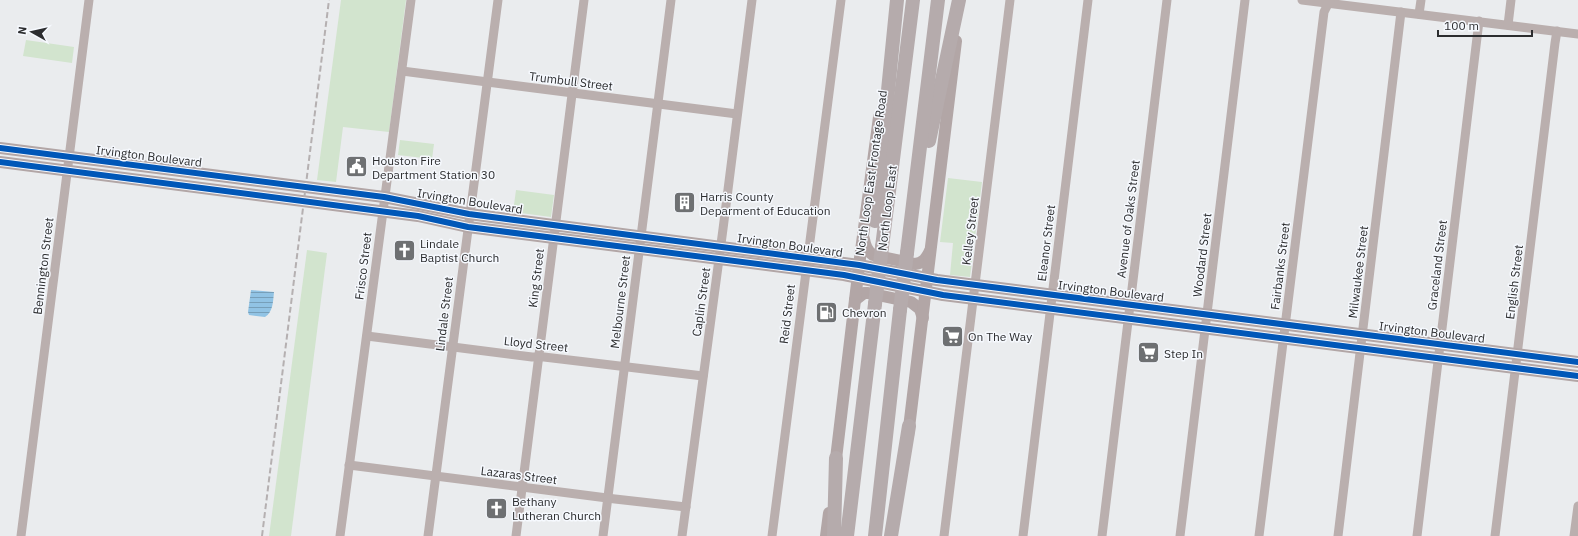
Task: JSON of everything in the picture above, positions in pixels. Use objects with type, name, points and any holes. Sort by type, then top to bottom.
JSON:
[{"type":"highway","points":[[873,243],[897,0]]},
{"type":"highway","name":"North Loop East","points":[[847,536],[872,329],[866,302],[873,243],[913,0]]},
{"type":"highway","points":[[875,536],[900,310],[938,0]]},
{"type":"highway","points":[[909,235],[960,0]]},
{"type":"highway","points":[[891,536],[909,426]]},
{"type":"highway","points":[[834,536],[836,458]]},
{"type":"main road","name":"North Loop East Frontage Road","points":[[826,536],[836,458],[866,302],[858,278],[859,265],[873,243],[894,0]]},
{"type":"main road","points":[[896,536],[960,0]]},
{"type":"main road","name":"Irvington Boulevard","points":[[0,148],[384,197],[469,214],[641,235],[805,270],[858,278],[926,292],[974,299],[1578,376]]},
{"type":"main road","name":"Irvington Boulevard","points":[[0,162],[134,178],[279,199],[382,211],[418,216],[468,227],[553,238],[639,248],[807,258],[859,265],[927,278],[976,285],[1578,362]]},
{"type":"main road","points":[[134,178],[135,166]]},
{"type":"main road","points":[[197,187],[199,174]]},
{"type":"main road","points":[[279,199],[281,185]]},
{"type":"main road","points":[[354,208],[356,194]]},
{"type":"main road","points":[[873,243],[866,247],[869,253],[915,264],[921,263],[925,260],[931,249]]},
{"type":"main road","points":[[866,302],[864,293],[911,302],[920,309],[923,318]]},
{"type":"street","name":"Bennington Street","points":[[21,536],[89,0]]},
{"type":"street","name":"Frisco Street","points":[[340,536],[411,0]]},
{"type":"street","name":"Lindale Street","points":[[428,536],[498,0]]},
{"type":"street","name":"King Street","points":[[516,536],[584,0]]},
{"type":"street","name":"Melbourne Street","points":[[603,536],[671,0]]},
{"type":"street","name":"Caplin Street","points":[[682,536],[752,0]]},
{"type":"street","name":"Reid Street","points":[[772,536],[840,0]]},
{"type":"street","name":"Kelley Street","points":[[944,536],[1010,0]]},
{"type":"street","name":"Eleanor Street","points":[[1022,536],[1088,0]]},
{"type":"street","name":"Avenue of Oaks Street","points":[[1102,536],[1167,0]]},
{"type":"street","name":"Woodard Street","points":[[1180,536],[1245,0]]},
{"type":"street","points":[[1302,0],[1329,2],[1578,34]]},
{"type":"street","points":[[1419,14],[1421,0]]},
{"type":"street","points":[[1508,25],[1511,0]]},
{"type":"street","name":"Fairbanks Street","points":[[1259,536],[1324,12],[1329,2]]},
{"type":"street","name":"Milwaukee Street","points":[[1338,536],[1401,12]]},
{"type":"street","name":"Graceland Street","points":[[1416,536],[1479,21]]},
{"type":"street","name":"English Street","points":[[1496,536],[1557,31]]},
{"type":"street","name":"Trumbull Street","points":[[402,71],[737,114]]},
{"type":"street","name":"Lloyd Street","points":[[366,336],[704,376]]},
{"type":"street","name":"Lazaras Street","points":[[349,465],[686,507]]},
{"type":"street","points":[[1574,536],[1578,506]]},
{"type":"green space","points":[[341,0],[406,0],[389,132],[343,127],[336,182],[317,180]]},
{"type":"green space","points":[[26,40],[74,47],[72,63],[23,56]]},
{"type":"green space","points":[[400,140],[434,144],[432,159],[398,155]]},
{"type":"green space","points":[[948,178],[982,182],[970,277],[950,275],[953,243],[940,242]]},
{"type":"green space","points":[[516,190],[554,195],[551,217],[513,212]]},
{"type":"green space","points":[[307,250],[327,253],[291,536],[269,536]]},
{"type":"water","points":[[251,290],[274,292],[271,310],[265,317],[249,315],[248,312]]},
{"type":"railway","points":[[262,536],[329,0]]},
{"type":"cycle path","points":[[0,148],[384,197],[469,214],[859,265],[937,280],[1578,362]]},
{"type":"cycle path","points":[[0,162],[418,216],[468,227],[844,275],[943,295],[1578,376]]},
{"type":"place","name":"Houston Fire Department Station 30","points":[[357,167]]},
{"type":"place","name":"Harris County Deparment of Education","points":[[685,203]]},
{"type":"place","name":"Lindale Baptist Church","points":[[405,250]]},
{"type":"place","name":"Chevron","points":[[826,312]]},
{"type":"place","name":"On The Way","points":[[952,336]]},
{"type":"place","name":"Step In","points":[[1149,353]]},
{"type":"place","name":"Bethany Lutheran Church","points":[[497,508]]}]
